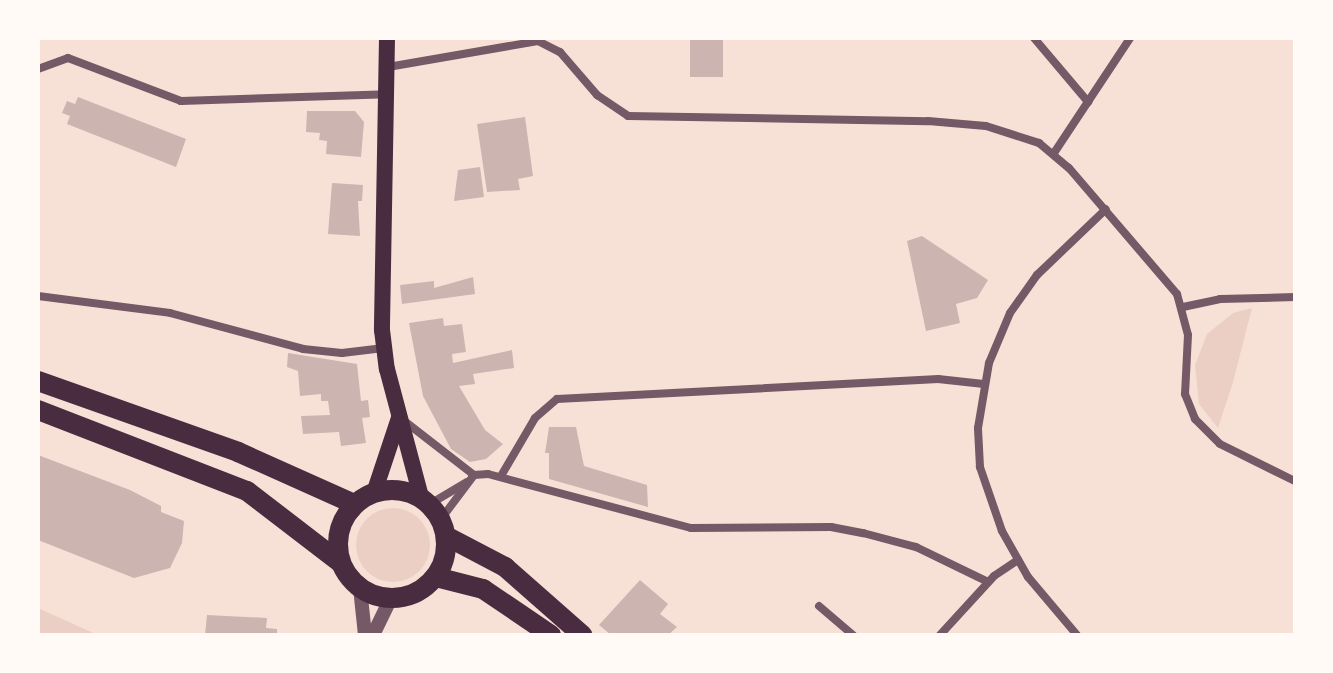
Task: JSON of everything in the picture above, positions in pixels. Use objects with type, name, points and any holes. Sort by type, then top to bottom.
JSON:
[{"type":"main road","points":[[387,38],[389,94],[380,290],[384,348],[399,417],[435,514],[436,577]]},
{"type":"main road","points":[[38,381],[238,452],[354,504]]},
{"type":"main road","points":[[38,410],[247,491],[341,563],[360,588],[391,598],[415,593],[436,577]]},
{"type":"main road","points":[[374,493],[399,417]]},
{"type":"main road","points":[[341,563],[338,535],[354,504],[374,493],[407,491],[505,567],[582,635]]},
{"type":"main road","points":[[436,577],[483,589],[551,635]]},
{"type":"street","points":[[1034,38],[1088,102]]},
{"type":"street","points":[[1054,153],[1130,38]]},
{"type":"street","points":[[388,67],[538,41],[560,52],[597,95],[628,116],[986,126],[1026,137],[1054,153],[1169,281],[1183,307],[1185,394],[1195,419],[1220,444],[1295,481]]},
{"type":"street","points":[[38,69],[68,58],[181,101],[389,94]]},
{"type":"street","points":[[1077,635],[1018,560],[980,467],[978,428],[984,384],[1000,333],[1025,290],[1106,209]]},
{"type":"street","points":[[38,296],[170,313],[303,349],[342,353],[384,348]]},
{"type":"street","points":[[1183,307],[1220,299],[1295,297]]},
{"type":"street","points":[[501,476],[535,418],[557,399],[938,379],[984,384]]},
{"type":"street","points":[[399,417],[470,479]]},
{"type":"street","points":[[435,514],[470,479],[501,476],[691,528],[831,527],[890,539],[988,582]]},
{"type":"street","points":[[435,514],[470,479]]},
{"type":"street","points":[[940,635],[988,582],[1018,560]]},
{"type":"street","points":[[360,588],[365,635]]},
{"type":"street","points":[[373,635],[391,598]]},
{"type":"street","points":[[819,606],[853,635]]},
{"type":"shaded area","points":[[1252,308],[1218,428],[1199,404],[1195,365],[1207,334],[1233,313]]},
{"type":"shaded area","points":[[393,508],[414,514],[424,524],[430,545],[424,566],[414,576],[393,582],[372,576],[362,566],[356,545],[362,524],[372,514]]},
{"type":"shaded area","points":[[38,608],[98,635],[38,635]]},
{"type":"building","points":[[690,38],[723,38],[723,77],[690,77]]},
{"type":"building","points":[[78,97],[186,139],[176,167],[67,124],[70,116],[62,113],[67,101],[75,104]]},
{"type":"building","points":[[307,111],[355,111],[364,122],[361,157],[326,154],[327,141],[319,140],[320,133],[306,132]]},
{"type":"building","points":[[525,117],[533,176],[518,179],[520,190],[487,192],[477,124]]},
{"type":"building","points":[[480,167],[484,197],[454,201],[458,170]]},
{"type":"building","points":[[332,183],[363,185],[362,201],[358,201],[360,236],[328,234]]},
{"type":"building","points":[[922,236],[988,280],[977,298],[956,304],[960,323],[926,331],[907,241]]},
{"type":"building","points":[[473,277],[475,294],[402,304],[400,285],[434,281],[434,288]]},
{"type":"building","points":[[443,318],[444,326],[462,324],[466,352],[452,354],[453,363],[512,350],[514,368],[473,374],[475,384],[459,386],[485,430],[503,444],[486,459],[470,462],[451,449],[423,396],[409,323]]},
{"type":"building","points":[[288,353],[357,364],[361,401],[368,400],[370,417],[362,418],[366,443],[341,446],[339,432],[303,434],[301,416],[330,415],[328,401],[321,401],[321,394],[300,396],[298,371],[287,367]]},
{"type":"building","points":[[549,427],[576,427],[584,466],[647,485],[648,507],[549,479],[549,453],[545,453]]},
{"type":"building","points":[[38,455],[130,490],[161,506],[161,512],[184,521],[182,543],[170,568],[134,578],[38,540]]},
{"type":"building","points":[[640,580],[668,604],[660,614],[677,627],[668,635],[611,635],[599,625]]},
{"type":"building","points":[[207,615],[267,618],[266,628],[277,629],[277,635],[205,635]]}]
